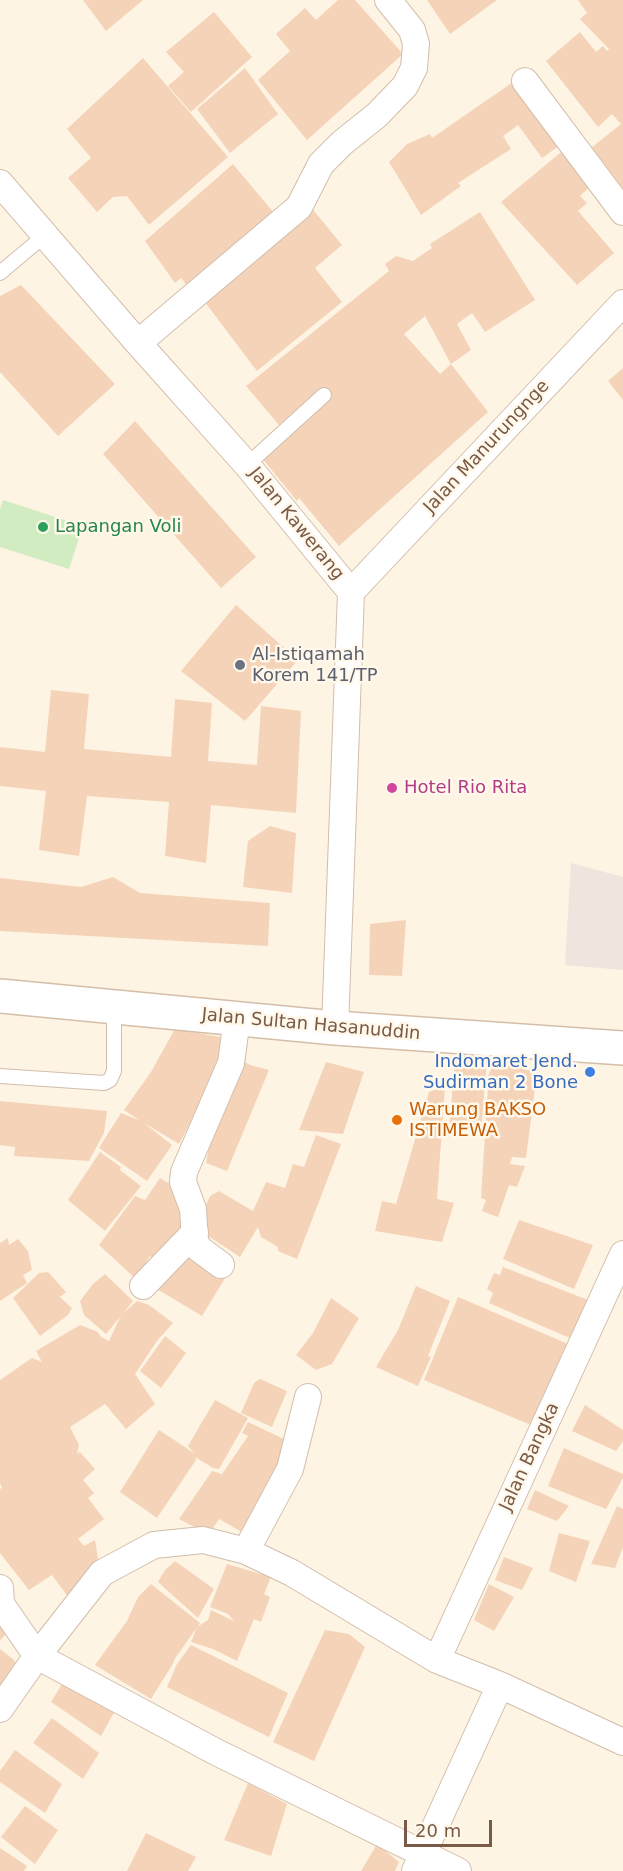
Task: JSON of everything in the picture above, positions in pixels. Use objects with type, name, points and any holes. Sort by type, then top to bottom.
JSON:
[{"type":"main road","name":"Jalan Sultan Hasanuddin","points":[[0,996],[335,1028],[623,1048]]},
{"type":"street","points":[[138,344],[299,207],[321,164],[342,143],[377,115],[405,86],[414,68],[416,44],[412,30],[388,0]]},
{"type":"street","points":[[525,81],[623,212]]},
{"type":"street","name":"Jalan Kawerang","points":[[0,183],[138,344],[247,465],[351,592],[335,1028]]},
{"type":"street","name":"Jalan Manurungnge","points":[[351,592],[619,316]]},
{"type":"street","points":[[221,1265],[198,1248],[193,1209],[183,1182],[184,1172],[231,1063],[237,1019]]},
{"type":"street","points":[[143,1286],[195,1232]]},
{"type":"street","name":"Jalan Bangka","points":[[437,1660],[623,1254]]},
{"type":"street","points":[[246,1551],[290,1469],[308,1397]]},
{"type":"street","points":[[0,1709],[37,1656],[102,1573],[154,1545],[203,1540],[246,1551],[292,1573],[437,1660],[623,1742]]},
{"type":"street","points":[[0,1588],[1,1604],[37,1656],[419,1862],[458,1871]]},
{"type":"street","points":[[419,1862],[500,1686]]},
{"type":"lane","points":[[0,273],[44,236]]},
{"type":"lane","points":[[247,465],[324,395]]},
{"type":"lane","points":[[0,1076],[104,1083],[110,1080],[114,1071],[114,1007]]},
{"type":"shaded area","points":[[571,863],[623,877],[623,970],[565,965]]},
{"type":"green space","points":[[3,500],[83,526],[69,569],[0,547],[0,509]]},
{"type":"building","points":[[83,0],[143,0],[106,31]]},
{"type":"building","points":[[338,0],[355,0],[403,54],[307,140],[258,80],[290,51],[276,34],[305,8],[316,20]]},
{"type":"building","points":[[427,0],[497,0],[450,34]]},
{"type":"building","points":[[578,0],[623,0],[623,189],[591,148],[621,124],[612,114],[598,127],[546,61],[580,32],[596,52],[603,46],[607,51],[609,49],[580,19],[587,13]]},
{"type":"building","points":[[214,12],[252,57],[191,112],[168,86],[184,72],[166,52]]},
{"type":"building","points":[[143,58],[228,157],[149,225],[127,196],[113,197],[97,212],[68,178],[91,158],[67,129]]},
{"type":"building","points":[[245,68],[278,114],[230,153],[197,109]]},
{"type":"building","points":[[516,80],[563,143],[542,158],[518,125],[503,136],[511,149],[458,183],[461,186],[421,215],[389,162],[407,144],[430,134],[432,138]]},
{"type":"building","points":[[566,148],[594,183],[580,196],[587,203],[578,211],[614,253],[577,285],[501,202]]},
{"type":"building","points":[[233,164],[274,213],[191,291],[181,278],[175,283],[145,241]]},
{"type":"building","points":[[310,206],[342,245],[315,268],[342,302],[257,371],[204,301]]},
{"type":"building","points":[[480,212],[535,300],[485,332],[472,313],[457,324],[471,350],[451,364],[488,412],[339,546],[299,498],[297,501],[261,457],[331,397],[323,388],[279,425],[246,386],[389,271],[385,264],[396,256],[413,261],[432,248],[430,244]],"holes":[[[425,316],[451,364],[440,374],[404,334]]]},
{"type":"building","points":[[21,285],[115,384],[58,436],[0,372],[0,296]]},
{"type":"building","points":[[623,368],[623,400],[608,381]]},
{"type":"building","points":[[135,421],[256,557],[221,588],[103,454]]},
{"type":"building","name":"Al-Istiqamah Korem 141/TP","points":[[236,605],[298,660],[245,721],[181,671]]},
{"type":"building","points":[[51,690],[89,694],[84,749],[171,757],[175,699],[212,703],[208,761],[257,765],[261,706],[301,711],[296,813],[211,805],[206,863],[165,856],[169,802],[87,796],[79,856],[39,850],[46,791],[0,786],[0,747],[45,752]]},
{"type":"building","points":[[270,826],[296,833],[292,893],[243,887],[248,841]]},
{"type":"building","points":[[113,877],[140,893],[270,903],[268,946],[0,931],[0,878],[81,887]]},
{"type":"building","points":[[406,920],[402,976],[369,975],[370,924]]},
{"type":"building","points":[[175,1029],[220,1037],[223,1054],[221,1064],[179,1144],[144,1123],[172,1145],[147,1181],[99,1148],[121,1113],[139,1120],[124,1110],[151,1072]]},
{"type":"building","points":[[238,1058],[250,1065],[269,1070],[227,1171],[206,1163],[209,1147],[201,1143]]},
{"type":"building","points":[[455,1060],[487,1060],[481,1130],[449,1130]]},
{"type":"building","points":[[326,1062],[364,1072],[343,1134],[299,1130]]},
{"type":"building","points":[[495,1062],[537,1072],[526,1158],[512,1157],[510,1164],[525,1166],[517,1187],[509,1185],[498,1217],[482,1211],[486,1200],[481,1198],[488,1086],[484,1084]]},
{"type":"building","points":[[445,1086],[437,1199],[454,1203],[442,1242],[375,1231],[382,1201],[396,1204],[429,1092]]},
{"type":"building","points":[[0,1101],[107,1111],[104,1133],[89,1161],[14,1156],[15,1147],[0,1145]]},
{"type":"building","points":[[316,1135],[341,1144],[297,1259],[278,1251],[278,1247],[261,1237],[258,1227],[240,1257],[196,1228],[210,1196],[219,1191],[253,1211],[266,1182],[285,1188],[293,1164],[304,1167]]},
{"type":"building","points":[[100,1152],[121,1167],[120,1170],[141,1186],[105,1231],[68,1200]]},
{"type":"building","points":[[160,1178],[180,1190],[186,1241],[161,1264],[150,1256],[136,1279],[99,1245],[135,1196],[145,1200]]},
{"type":"building","points":[[519,1220],[593,1245],[574,1289],[503,1259]]},
{"type":"building","points":[[8,1238],[9,1245],[18,1239],[28,1251],[32,1270],[23,1275],[27,1283],[0,1301],[0,1243]]},
{"type":"building","points":[[180,1250],[227,1275],[202,1316],[157,1289]]},
{"type":"building","points":[[503,1267],[588,1300],[572,1339],[489,1303],[493,1293],[487,1289],[494,1273],[500,1275]]},
{"type":"building","points":[[48,1272],[66,1292],[60,1297],[72,1308],[68,1315],[40,1336],[13,1298],[39,1273]]},
{"type":"building","points":[[105,1274],[133,1301],[106,1334],[84,1315],[80,1301],[93,1284]]},
{"type":"building","points":[[416,1286],[450,1301],[428,1356],[431,1357],[418,1386],[376,1367],[398,1330]]},
{"type":"building","points":[[458,1297],[575,1347],[538,1428],[424,1380]]},
{"type":"building","points":[[331,1298],[359,1318],[332,1364],[316,1370],[296,1355],[313,1333]]},
{"type":"building","points":[[137,1301],[149,1305],[173,1323],[157,1341],[135,1374],[155,1404],[126,1429],[105,1404],[70,1427],[79,1445],[77,1454],[80,1452],[95,1469],[83,1480],[94,1493],[88,1498],[104,1519],[78,1539],[84,1546],[95,1540],[98,1559],[69,1598],[52,1575],[29,1590],[0,1553],[0,1489],[2,1488],[0,1483],[0,1380],[32,1358],[42,1362],[36,1351],[80,1325],[98,1332],[101,1337],[109,1341],[121,1315]]},
{"type":"building","points":[[165,1336],[186,1353],[161,1388],[140,1371]]},
{"type":"building","points":[[260,1379],[287,1391],[272,1427],[241,1413],[254,1383]]},
{"type":"building","points":[[215,1400],[248,1418],[219,1469],[195,1457],[196,1460],[157,1518],[120,1492],[159,1430],[194,1453],[188,1446]]},
{"type":"building","points":[[585,1405],[623,1430],[623,1441],[616,1451],[572,1431]]},
{"type":"building","points":[[248,1422],[286,1440],[285,1471],[247,1535],[219,1519],[213,1528],[200,1530],[179,1519],[212,1471],[222,1474],[248,1436],[242,1433]]},
{"type":"building","points":[[564,1448],[623,1474],[606,1509],[548,1486]]},
{"type":"building","points":[[535,1490],[569,1506],[557,1521],[527,1509]]},
{"type":"building","points":[[617,1506],[623,1509],[623,1547],[615,1568],[591,1564]]},
{"type":"building","points":[[559,1533],[590,1541],[576,1582],[549,1571]]},
{"type":"building","points":[[504,1557],[533,1568],[522,1590],[495,1580]]},
{"type":"building","points":[[175,1561],[214,1589],[198,1618],[158,1582],[165,1570]]},
{"type":"building","points":[[227,1564],[271,1577],[264,1594],[270,1597],[261,1622],[254,1619],[237,1661],[213,1649],[191,1642],[197,1627],[208,1620],[211,1610],[234,1621],[228,1614],[210,1607]]},
{"type":"building","points":[[151,1584],[200,1623],[174,1660],[151,1699],[95,1665],[127,1621],[138,1597]]},
{"type":"building","points":[[489,1584],[514,1597],[494,1631],[474,1620]]},
{"type":"building","points":[[0,1615],[12,1626],[0,1641]]},
{"type":"building","points":[[325,1630],[349,1634],[365,1647],[314,1761],[273,1742]]},
{"type":"building","points":[[191,1645],[288,1693],[269,1737],[167,1687],[177,1664]]},
{"type":"building","points":[[0,1649],[14,1660],[20,1671],[0,1699]]},
{"type":"building","points":[[65,1679],[117,1707],[101,1736],[51,1702]]},
{"type":"building","points":[[52,1718],[99,1753],[83,1779],[33,1743]]},
{"type":"building","points":[[15,1750],[62,1784],[45,1813],[0,1782],[0,1771]]},
{"type":"building","points":[[248,1783],[287,1804],[271,1856],[224,1840]]},
{"type":"building","points":[[25,1806],[58,1830],[35,1864],[1,1837]]},
{"type":"building","points":[[146,1833],[196,1857],[188,1871],[127,1871]]},
{"type":"building","points":[[377,1844],[399,1862],[395,1871],[361,1871]]},
{"type":"building","points":[[0,1848],[27,1866],[24,1871],[0,1871]]},
{"type":"place","name":"Lapangan Voli","points":[[43,527]]},
{"type":"place","name":"Al-Istiqamah Korem 141/TP","points":[[240,665]]},
{"type":"place","name":"Hotel Rio Rita","points":[[392,788]]},
{"type":"place","name":"Indomaret Jend. Sudirman 2 Bone","points":[[590,1072]]},
{"type":"place","name":"Warung BAKSO ISTIMEWA","points":[[397,1120]]}]
